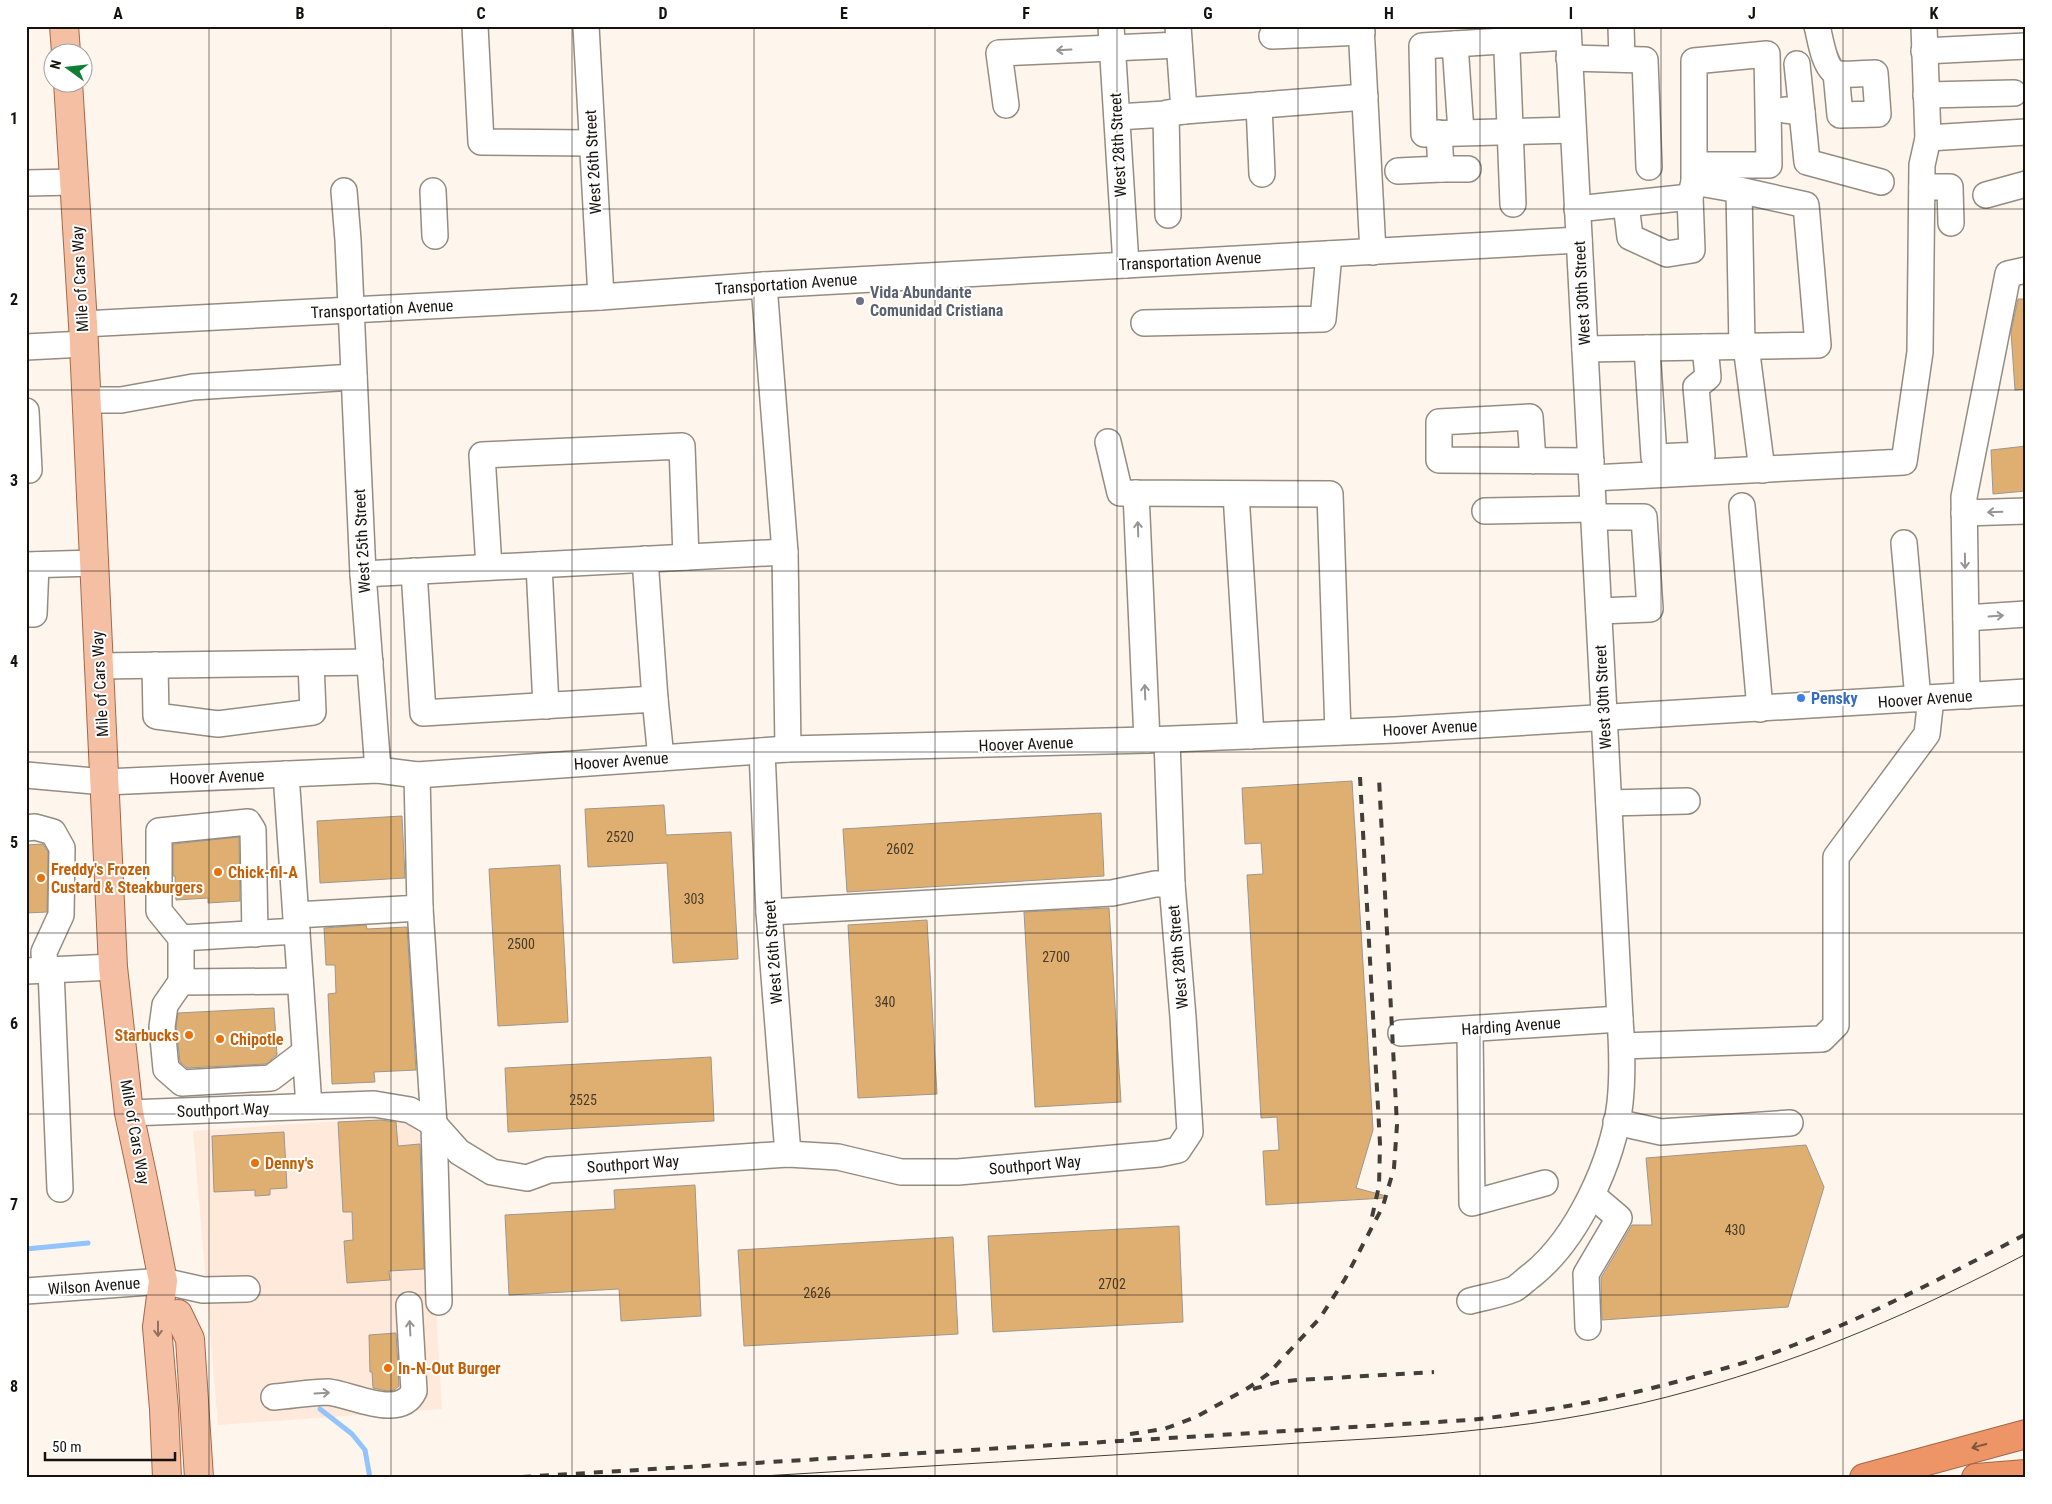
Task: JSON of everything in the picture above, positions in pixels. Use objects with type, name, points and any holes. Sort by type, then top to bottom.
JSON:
[{"type":"highway","points":[[1864,1478],[2026,1434]]},
{"type":"highway","points":[[1976,1478],[2026,1474]]},
{"type":"main road","points":[[64,26],[65,42]]},
{"type":"main road","name":"Mile of Cars Way","points":[[69,92],[83,334],[113,967],[129,1113],[163,1281],[157,1327],[167,1478]]},
{"type":"main road","name":"Mile of Cars Way","points":[[178,1314],[190,1339],[199,1478]]},
{"type":"street","points":[[475,26],[481,142],[592,143]]},
{"type":"street","name":"West 26th Street","points":[[586,26],[601,297]]},
{"type":"street","points":[[1621,26],[1622,59]]},
{"type":"street","points":[[1816,26],[1826,62],[1836,73]]},
{"type":"street","points":[[1272,36],[1362,29],[1373,252]]},
{"type":"street","points":[[1573,130],[1424,134],[1422,46],[1455,44],[1507,34],[1568,41],[1622,59],[1645,60],[1650,167]]},
{"type":"street","points":[[1507,34],[1513,204]]},
{"type":"street","points":[[1006,105],[1000,53],[1112,37],[1178,36],[1168,215]]},
{"type":"street","name":"West 28th Street","points":[[1112,37],[1126,265]]},
{"type":"street","points":[[1533,461],[1591,470],[1762,470],[1904,462],[1920,352],[1922,165],[1928,138],[1924,38],[2018,39]]},
{"type":"street","name":"West 30th Street","points":[[1470,1301],[1515,1288],[1547,1263],[1566,1239],[1592,1195],[1608,1152],[1620,1104],[1622,1046],[1568,41]]},
{"type":"street","points":[[1441,168],[1450,133],[1455,44]]},
{"type":"street","points":[[1577,209],[1626,204],[1693,181],[1769,165],[1767,54],[1694,61],[1693,181],[1692,250],[1667,254],[1630,237],[1626,204]]},
{"type":"street","points":[[1797,64],[1807,162],[1881,182]]},
{"type":"street","points":[[1926,95],[2014,93]]},
{"type":"street","points":[[1117,117],[1365,97]]},
{"type":"street","points":[[1259,105],[1262,174]]},
{"type":"street","points":[[1768,108],[1802,112]]},
{"type":"street","points":[[1928,138],[2026,132]]},
{"type":"street","points":[[1398,171],[1441,168],[1468,169]]},
{"type":"street","points":[[1585,349],[1818,344],[1806,206],[1693,181]]},
{"type":"street","points":[[26,183],[74,182]]},
{"type":"street","points":[[1986,195],[2026,184]]},
{"type":"street","points":[[1922,187],[1950,187],[1951,223]]},
{"type":"street","points":[[1739,190],[1744,346],[1762,470]]},
{"type":"street","name":"West 25th Street","points":[[344,192],[348,240],[363,574],[378,770]]},
{"type":"street","points":[[433,192],[435,236]]},
{"type":"street","name":"Transportation Avenue","points":[[26,347],[83,334],[350,311],[601,297],[764,285],[1579,240]]},
{"type":"street","points":[[1144,323],[1323,319],[1328,254]]},
{"type":"street","points":[[1967,696],[1964,496],[2008,274],[2026,270]]},
{"type":"street","points":[[764,285],[785,552],[788,749]]},
{"type":"street","points":[[1647,348],[1654,457],[1702,455],[1696,387],[1708,377],[1705,347]]},
{"type":"street","points":[[86,400],[120,400],[193,387],[354,377]]},
{"type":"street","points":[[26,411],[29,470]]},
{"type":"street","points":[[1108,442],[1120,493],[1330,494],[1338,732]]},
{"type":"street","points":[[488,567],[482,455],[682,446],[686,557]]},
{"type":"street","name":"West 28th Street","points":[[1136,493],[1157,740],[1172,884],[1190,1132],[1178,1150],[1159,1154]]},
{"type":"street","points":[[1236,494],[1251,736]]},
{"type":"street","points":[[1742,506],[1760,709]]},
{"type":"street","points":[[1485,511],[1593,513],[1644,517],[1650,609],[1599,612]]},
{"type":"street","points":[[1964,513],[2026,511]]},
{"type":"street","points":[[1622,1046],[1822,1038],[1836,1025],[1836,857],[1927,734],[1904,543]]},
{"type":"street","points":[[363,574],[785,552]]},
{"type":"street","points":[[645,559],[661,758]]},
{"type":"street","points":[[26,614],[34,614],[31,565],[94,563]]},
{"type":"street","points":[[539,565],[546,706]]},
{"type":"street","points":[[414,571],[423,713],[655,699]]},
{"type":"street","points":[[1966,618],[2026,614]]},
{"type":"street","points":[[99,666],[370,662]]},
{"type":"street","points":[[155,666],[156,716],[218,724],[313,712],[311,663]]},
{"type":"street","name":"Hoover Avenue","points":[[26,775],[105,782],[378,770],[417,775],[788,749],[1157,740],[1338,732],[1604,719],[2026,692]]},
{"type":"street","name":"West 26th Street","points":[[762,751],[769,912],[788,1154]]},
{"type":"street","points":[[286,774],[309,1106]]},
{"type":"street","points":[[417,775],[420,908],[434,1124],[439,1302]]},
{"type":"street","points":[[1609,802],[1687,800]]},
{"type":"street","points":[[255,934],[253,830],[248,822],[159,831],[159,911],[181,938],[180,982],[165,1006],[162,1027],[166,1069],[182,1083],[271,1078],[305,1052]]},
{"type":"street","points":[[26,828],[35,827],[53,832],[62,848],[61,915],[44,952],[41,970],[60,1190]]},
{"type":"street","points":[[769,912],[1112,893],[1154,884],[1172,884]]},
{"type":"street","points":[[181,938],[255,934],[296,923],[420,908]]},
{"type":"street","points":[[41,970],[113,967]]},
{"type":"street","points":[[180,982],[300,981]]},
{"type":"street","name":"Harding Avenue","points":[[1401,1033],[1620,1019]]},
{"type":"street","points":[[1470,1029],[1472,1203],[1546,1184]]},
{"type":"street","name":"Southport Way","points":[[129,1113],[374,1104],[410,1110],[434,1124],[459,1152],[492,1172],[527,1178],[549,1170],[788,1154],[838,1156],[901,1172],[958,1172],[1159,1154]]},
{"type":"street","points":[[1616,1122],[1661,1132],[1790,1123]]},
{"type":"street","points":[[1588,1327],[1586,1274],[1619,1218],[1592,1195]]},
{"type":"street","name":"Wilson Avenue","points":[[26,1291],[163,1281],[203,1290],[247,1289]]},
{"type":"street","name":"Mile of Cars Way","points":[[163,1281],[178,1314]]},
{"type":"street","points":[[274,1397],[328,1392],[378,1404],[405,1402],[411,1399],[414,1391],[409,1304]]},
{"type":"shaded area","points":[[400,1117],[426,1139],[442,1409],[218,1425],[193,1131]]},
{"type":"building","points":[[2018,299],[2026,299],[2026,389],[2015,390],[2011,332]]},
{"type":"building","points":[[2026,446],[2026,491],[1993,494],[1991,450]]},
{"type":"building","points":[[1352,781],[1373,1130],[1356,1188],[1386,1196],[1385,1198],[1266,1205],[1263,1151],[1279,1150],[1277,1117],[1261,1118],[1247,875],[1263,874],[1261,843],[1245,844],[1242,788]]},
{"type":"building","points":[[664,805],[666,835],[731,832],[738,959],[673,963],[667,863],[588,867],[585,809]]},
{"type":"building","points":[[1101,813],[1104,876],[847,892],[843,829]]},
{"type":"building","points":[[402,816],[405,878],[320,883],[317,821]]},
{"type":"building","points":[[239,837],[240,901],[208,903],[208,898],[176,900],[175,876],[173,876],[173,844]]},
{"type":"building","name":"Freddy's Frozen Custard & Steakburgers","points":[[43,844],[48,852],[47,912],[26,913],[26,845]]},
{"type":"building","points":[[560,865],[568,1022],[498,1026],[489,869]]},
{"type":"building","points":[[1109,908],[1121,1102],[1035,1107],[1024,912]]},
{"type":"building","points":[[927,920],[937,1094],[858,1098],[848,925]]},
{"type":"building","points":[[366,925],[367,929],[407,927],[416,1070],[374,1072],[375,1082],[332,1084],[328,994],[336,993],[335,965],[326,965],[324,928]]},
{"type":"building","points":[[274,1008],[277,1055],[266,1064],[187,1068],[180,1062],[176,1027],[178,1013]]},
{"type":"building","points":[[711,1057],[714,1121],[508,1132],[505,1068]]},
{"type":"building","points":[[381,1120],[396,1122],[398,1146],[420,1144],[424,1269],[389,1271],[390,1280],[347,1283],[344,1241],[353,1240],[352,1212],[343,1212],[338,1122]]},
{"type":"building","points":[[284,1132],[287,1188],[270,1189],[270,1195],[255,1196],[255,1190],[214,1192],[212,1136]]},
{"type":"building","points":[[1806,1145],[1824,1187],[1788,1307],[1602,1320],[1601,1278],[1632,1225],[1652,1225],[1646,1158]]},
{"type":"building","points":[[695,1185],[701,1316],[621,1321],[619,1289],[509,1295],[505,1215],[615,1209],[614,1190]]},
{"type":"building","points":[[1179,1226],[1183,1322],[993,1332],[988,1236]]},
{"type":"building","points":[[953,1237],[958,1334],[744,1346],[738,1250]]},
{"type":"building","points":[[396,1333],[399,1386],[394,1390],[387,1391],[373,1388],[372,1372],[370,1372],[369,1335]]},
{"type":"waterway","points":[[26,1249],[88,1243]]},
{"type":"waterway","points":[[320,1409],[352,1434],[365,1450],[370,1478]]},
{"type":"tram line","points":[[729,1478],[1399,1437],[1558,1420],[1639,1404],[1693,1390],[1779,1363],[1821,1348],[1904,1313],[2026,1254]]},
{"type":"railway","points":[[1360,777],[1380,1144],[1379,1186],[1372,1217]]},
{"type":"railway","points":[[1130,1434],[1164,1429],[1196,1417],[1248,1388],[1268,1374],[1320,1318],[1345,1279],[1383,1206],[1394,1168],[1397,1125],[1379,778]]},
{"type":"railway","points":[[504,1478],[1470,1420],[1530,1412],[1646,1390],[1727,1368],[1772,1353],[1824,1333],[1882,1307],[2026,1234]]},
{"type":"railway","points":[[1253,1389],[1278,1382],[1297,1380],[1434,1372]]},
{"type":"place","name":"Vida Abundante Comunidad Cristiana","points":[[860,301]]},
{"type":"place","name":"Pensky","points":[[1801,698]]},
{"type":"place","name":"Chick-fil-A","points":[[218,872]]},
{"type":"place","name":"Freddy's Frozen Custard & Steakburgers","points":[[41,878]]},
{"type":"place","name":"Starbucks","points":[[189,1035]]},
{"type":"place","name":"Chipotle","points":[[220,1039]]},
{"type":"place","name":"Denny's","points":[[255,1163]]},
{"type":"place","name":"In-N-Out Burger","points":[[388,1368]]}]
